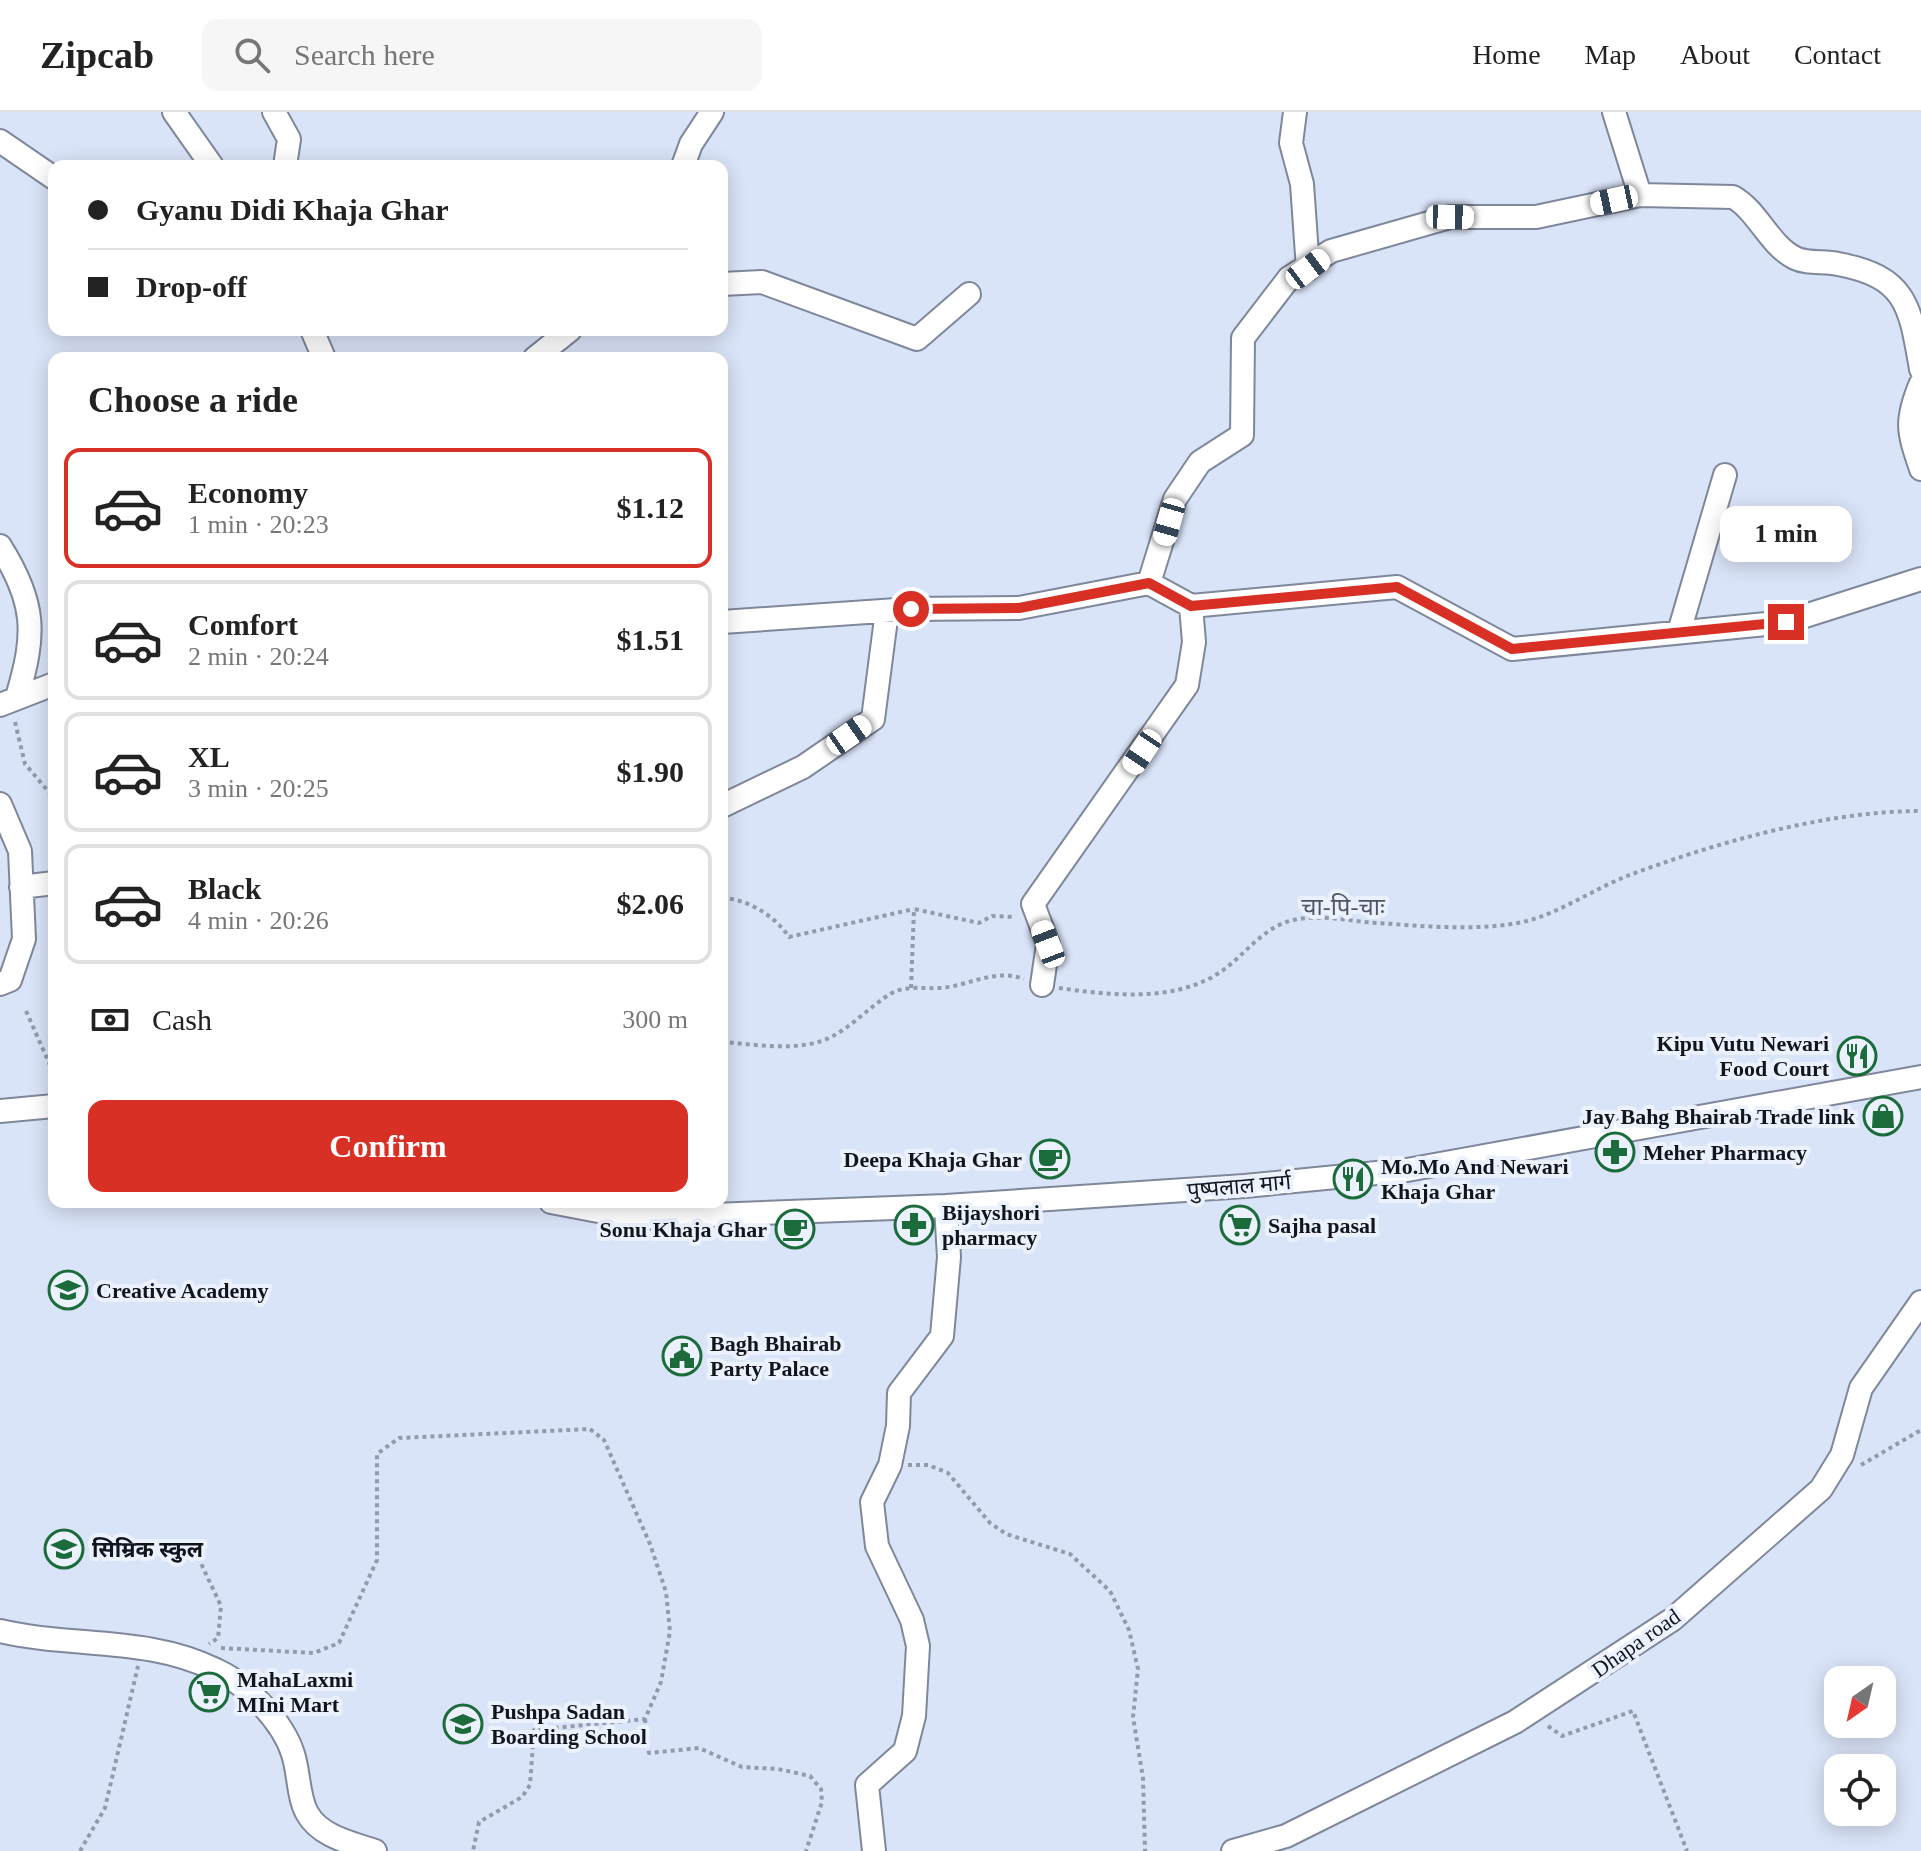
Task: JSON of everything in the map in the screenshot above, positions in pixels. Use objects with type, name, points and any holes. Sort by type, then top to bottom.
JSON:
[{"type":"street","points":[[174,112],[208,160]]},
{"type":"street","points":[[274,112],[289,139],[286,160]]},
{"type":"street","points":[[685,160],[691,144],[712,112]]},
{"type":"street","points":[[1295,112],[1291,143],[1302,184],[1308,269]]},
{"type":"street","points":[[1614,112],[1640,195]]},
{"type":"street","points":[[0,141],[48,174]]},
{"type":"street","points":[[1149,583],[1175,499],[1200,462],[1242,435],[1243,338],[1289,278],[1308,269],[1331,251],[1450,217],[1536,217],[1640,195],[1733,197],[1742,202],[1783,249],[1797,259],[1838,264],[1881,276],[1901,294],[1915,334],[1921,369]]},
{"type":"street","points":[[728,284],[762,282],[917,339],[969,294]]},
{"type":"street","points":[[542,352],[562,336]]},
{"type":"street","points":[[1921,383],[1909,411],[1908,430],[1921,469]]},
{"type":"street","points":[[1679,632],[1725,475]]},
{"type":"street","points":[[0,546],[29,602],[28,662],[9,701]]},
{"type":"street","points":[[728,622],[887,611],[1019,608],[1149,583],[1191,606],[1397,587],[1512,649],[1786,622],[1921,579]]},
{"type":"street","points":[[1042,985],[1048,944],[1033,904],[1187,685],[1194,642],[1191,606]]},
{"type":"street","points":[[728,803],[803,767],[873,719],[887,611]]},
{"type":"street","points":[[9,701],[48,686]]},
{"type":"street","points":[[0,804],[20,851],[24,939],[10,980],[0,984]]},
{"type":"street","points":[[21,887],[48,884]]},
{"type":"street","name":"पुष्पलाल मार्ग","points":[[612,1208],[946,1206],[1245,1186],[1407,1170],[1921,1077]]},
{"type":"street","points":[[0,1111],[48,1107]]},
{"type":"street","points":[[874,1851],[867,1785],[905,1751],[919,1676],[918,1646],[912,1620],[874,1533],[872,1502],[890,1465],[898,1426],[899,1393],[942,1336],[949,1257],[946,1206]]},
{"type":"street","name":"Dhapa road","points":[[1249,1850],[1286,1836],[1530,1713],[1673,1619],[1781,1526],[1831,1476],[1842,1455],[1861,1388],[1921,1302]]},
{"type":"street","points":[[0,1631],[29,1638],[146,1646],[218,1670],[277,1718],[293,1752],[307,1814],[329,1835],[375,1851]]},
{"type":"path","points":[[9,701],[25,764],[48,791]]},
{"type":"path","points":[[728,1042],[791,1046],[816,1043],[835,1036],[895,991],[942,988],[987,975],[1010,974],[1042,985],[1097,993],[1145,994],[1181,987],[1213,977],[1274,927],[1295,919],[1320,917],[1455,926],[1531,920],[1622,878],[1683,855],[1874,813],[1921,811]]},
{"type":"path","points":[[728,899],[759,910],[781,925],[789,937],[914,909],[984,924],[992,916],[1038,917]]},
{"type":"path","points":[[911,988],[914,909]]},
{"type":"path","points":[[26,1011],[48,1060]]},
{"type":"path","points":[[198,1557],[221,1606],[218,1638],[203,1647],[314,1653],[339,1643],[377,1560],[377,1454],[399,1438],[590,1429],[604,1440],[650,1544],[666,1592],[670,1631],[659,1691],[645,1719],[649,1753],[699,1748],[742,1767],[810,1776],[821,1789],[822,1802],[806,1851]]},
{"type":"path","points":[[1831,1476],[1863,1464],[1921,1430]]},
{"type":"path","points":[[890,1465],[928,1465],[948,1473],[990,1523],[1006,1534],[1070,1554],[1110,1591],[1129,1630],[1138,1669],[1133,1717],[1143,1778],[1145,1851]]},
{"type":"path","points":[[80,1851],[105,1808],[131,1688],[146,1646]]},
{"type":"path","points":[[1530,1713],[1562,1736],[1633,1711],[1687,1851]]},
{"type":"path","points":[[473,1851],[479,1822],[522,1797],[530,1785],[534,1730],[645,1719]]},
{"type":"place","name":"Kipu Vutu Newari Food Court","points":[[1857,1056]]},
{"type":"place","name":"Jay Bahg Bhairab Trade link","points":[[1883,1116]]},
{"type":"place","name":"Meher Pharmacy","points":[[1615,1152]]},
{"type":"place","name":"Deepa Khaja Ghar","points":[[1050,1159]]},
{"type":"place","name":"Mo.Mo And Newari Khaja Ghar","points":[[1353,1179]]},
{"type":"place","name":"Bijayshori pharmacy","points":[[914,1225]]},
{"type":"place","name":"Sajha pasal","points":[[1240,1225]]},
{"type":"place","name":"Sonu Khaja Ghar","points":[[795,1229]]},
{"type":"place","name":"Creative Academy","points":[[68,1290]]},
{"type":"place","name":"Bagh Bhairab Party Palace","points":[[682,1356]]},
{"type":"place","name":"सिम्रिक स्कुल","points":[[64,1549]]},
{"type":"place","name":"MahaLaxmi MIni Mart","points":[[209,1692]]},
{"type":"place","name":"Pushpa Sadan Boarding School","points":[[463,1724]]},
{"type":"district","name":"चा-पि-चाः","points":[[1343,907]]},
{"type":"route","points":[[911,609],[1019,608],[1149,583],[1191,606],[1397,587],[1512,649],[1786,622]]}]
